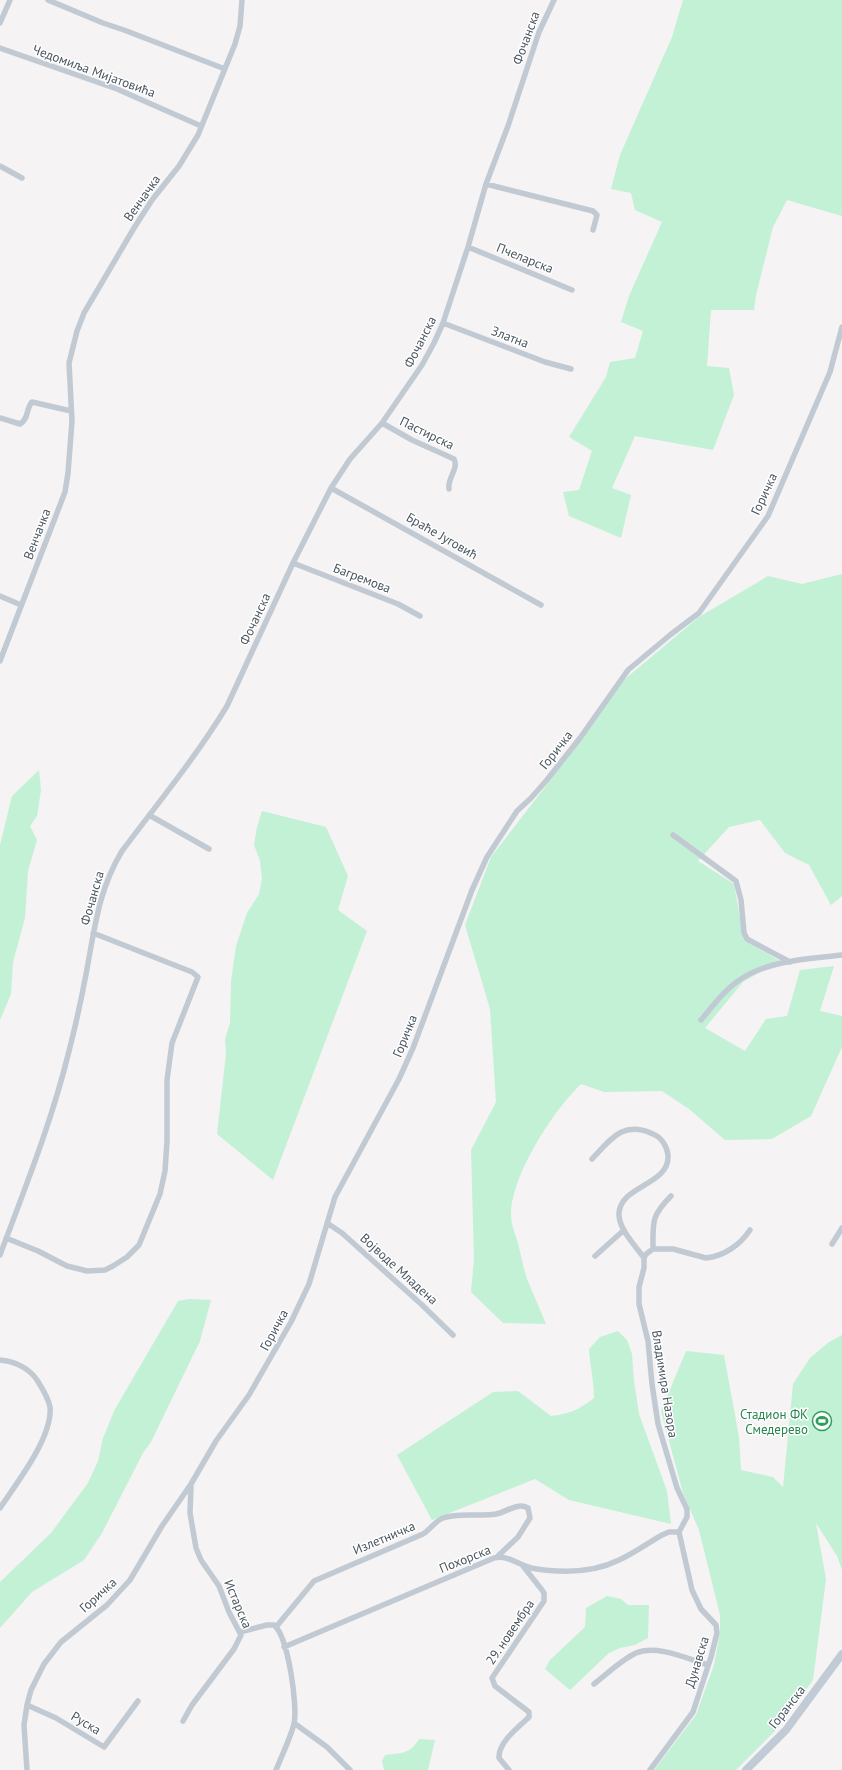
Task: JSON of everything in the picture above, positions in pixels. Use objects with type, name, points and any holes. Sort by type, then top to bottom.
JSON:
[{"type":"main road","name":"Горанска","points":[[746,1770],[786,1730],[842,1654]]},
{"type":"street","points":[[0,23],[10,0]]},
{"type":"street","points":[[48,0],[102,23],[225,69]]},
{"type":"street","name":"Венчачка","points":[[0,661],[65,492],[70,450],[70,363],[72,346],[84,313],[134,228],[152,200],[179,166],[198,135],[225,69],[240,26],[242,0]]},
{"type":"street","name":"Фочанска","points":[[0,1255],[39,1151],[62,1080],[82,996],[100,899],[112,868],[122,851],[200,749],[226,706],[293,563],[331,488],[350,459],[382,423],[422,365],[443,323],[468,247],[486,184],[508,126],[539,32],[554,0]]},
{"type":"street","name":"Чедомиља Мијатовића","points":[[0,48],[117,89],[201,126]]},
{"type":"street","points":[[0,166],[22,178]]},
{"type":"street","points":[[486,184],[593,211],[597,215],[593,230]]},
{"type":"street","name":"Пчеларска","points":[[468,247],[572,290]]},
{"type":"street","name":"Златна","points":[[443,323],[545,362],[571,369]]},
{"type":"street","name":"Горичка","points":[[27,1770],[24,1726],[27,1705],[37,1676],[53,1651],[77,1628],[107,1605],[130,1580],[162,1526],[191,1484],[216,1440],[249,1395],[291,1322],[309,1284],[335,1197],[392,1094],[413,1048],[462,917],[487,857],[518,811],[532,798],[625,674],[670,635],[699,613],[768,516],[830,372],[842,328]]},
{"type":"street","points":[[0,418],[20,424],[26,419],[30,404],[32,402],[71,411]]},
{"type":"street","name":"Пастирска","points":[[382,423],[412,440],[454,459],[456,466],[448,482],[449,489]]},
{"type":"street","name":"Браће Југовић","points":[[331,488],[541,605]]},
{"type":"street","name":"Багремова","points":[[293,563],[398,604],[420,616]]},
{"type":"street","points":[[0,596],[21,605]]},
{"type":"street","points":[[149,815],[209,849]]},
{"type":"street","points":[[673,835],[736,881],[741,900],[744,934],[747,939],[790,962]]},
{"type":"street","points":[[6,1238],[38,1250],[73,1268],[87,1271],[105,1270],[127,1257],[139,1245],[160,1194],[166,1161],[167,1091],[170,1053],[176,1030],[198,977],[192,972],[93,933]]},
{"type":"street","points":[[701,1020],[726,992],[741,979],[762,968],[790,962],[842,955]]},
{"type":"street","points":[[592,1159],[615,1136],[628,1128],[634,1128],[656,1135],[665,1144],[668,1156],[663,1171],[631,1194],[621,1206],[620,1220],[624,1230],[644,1258],[646,1254],[653,1249],[673,1249],[706,1258],[710,1257],[734,1247],[741,1242],[750,1230]]},
{"type":"street","points":[[653,1249],[653,1222],[662,1206],[671,1196]]},
{"type":"street","name":"Војводе Младена","points":[[327,1223],[342,1233],[453,1335]]},
{"type":"street","points":[[832,1244],[842,1228]]},
{"type":"street","points":[[595,1256],[624,1230]]},
{"type":"street","name":"Владимира Назора","points":[[644,1258],[644,1268],[639,1296],[648,1341],[658,1424],[677,1488],[687,1509],[687,1517],[680,1532]]},
{"type":"street","points":[[0,1360],[28,1369],[42,1388],[48,1401],[50,1411],[48,1425],[38,1448],[0,1508]]},
{"type":"street","name":"Истарска","points":[[183,1720],[192,1705],[234,1649],[240,1638],[240,1632],[229,1612],[219,1586],[201,1560],[196,1548],[190,1513],[191,1484]]},
{"type":"street","name":"Излетничка","points":[[276,1626],[314,1581],[423,1534],[434,1523],[444,1518],[462,1515],[479,1516],[496,1514],[523,1505],[528,1508],[530,1518],[518,1537],[498,1556]]},
{"type":"street","name":"Похорска","points":[[284,1647],[358,1614],[498,1556],[512,1560],[523,1566],[564,1570],[589,1570],[620,1560],[669,1532],[680,1532]]},
{"type":"street","name":"Дунавска","points":[[650,1770],[693,1712],[715,1644],[717,1628],[714,1621],[701,1609],[692,1590],[680,1532]]},
{"type":"street","name":"29. новембра","points":[[509,1770],[499,1758],[500,1750],[509,1736],[529,1717],[530,1714],[495,1686],[492,1678],[544,1602],[544,1594],[542,1590],[523,1566]]},
{"type":"street","points":[[240,1632],[267,1625],[276,1626],[284,1647],[293,1685],[295,1712],[294,1723],[276,1770]]},
{"type":"street","points":[[594,1684],[630,1656],[644,1650],[657,1650],[708,1665]]},
{"type":"street","name":"Руска","points":[[27,1705],[56,1718],[104,1747],[138,1701]]},
{"type":"street","points":[[294,1723],[327,1747],[350,1770]]},
{"type":"green space","points":[[683,0],[842,0],[842,216],[787,200],[773,227],[756,295],[754,310],[711,310],[707,366],[729,368],[734,395],[713,450],[635,436],[612,488],[631,495],[621,538],[569,516],[563,492],[579,490],[592,451],[569,437],[606,377],[610,362],[635,358],[643,331],[621,322],[629,296],[662,222],[635,210],[631,193],[611,189],[620,155],[672,37]]},
{"type":"green space","points":[[842,574],[842,896],[831,905],[809,865],[785,853],[760,820],[729,827],[698,861],[734,884],[744,940],[780,961],[743,982],[705,1028],[745,1051],[766,1019],[787,1016],[800,970],[834,966],[820,1011],[842,1016],[842,1047],[811,1116],[772,1139],[725,1140],[689,1109],[662,1091],[604,1092],[581,1084],[558,1110],[536,1144],[526,1162],[513,1198],[511,1214],[513,1229],[527,1279],[546,1324],[503,1323],[471,1292],[474,1259],[471,1150],[496,1102],[490,1009],[465,925],[491,857],[552,778],[619,684],[699,617],[768,576],[802,584]]},
{"type":"green space","points":[[39,770],[41,790],[37,816],[30,826],[37,840],[28,871],[25,918],[13,962],[11,994],[0,1020],[0,845],[12,796]]},
{"type":"green space","points":[[262,811],[326,827],[348,876],[338,910],[367,931],[273,1180],[217,1134],[226,1054],[225,1039],[230,1023],[231,981],[236,946],[247,913],[259,894],[262,878],[260,861],[254,845],[257,827]]},
{"type":"green space","points":[[189,1299],[211,1300],[200,1341],[151,1442],[143,1453],[102,1533],[84,1560],[32,1592],[0,1628],[0,1582],[51,1533],[88,1483],[98,1461],[103,1438],[115,1409],[178,1301]]},
{"type":"green space","points":[[618,1331],[627,1340],[632,1354],[639,1414],[667,1491],[671,1524],[569,1500],[535,1479],[432,1520],[397,1455],[493,1392],[518,1391],[551,1416],[569,1413],[583,1406],[594,1398],[589,1349],[600,1337]]},
{"type":"green space","points":[[842,1335],[842,1570],[837,1556],[816,1523],[826,1579],[813,1680],[778,1728],[736,1770],[654,1770],[696,1715],[714,1665],[720,1633],[720,1615],[699,1530],[683,1493],[661,1411],[686,1351],[724,1355],[739,1437],[741,1470],[773,1477],[783,1487],[793,1384],[810,1358],[829,1342]]},
{"type":"green space","points":[[607,1596],[621,1599],[628,1605],[649,1605],[648,1638],[635,1645],[620,1648],[609,1653],[570,1690],[545,1669],[550,1660],[585,1627],[586,1608]]},
{"type":"green space","points":[[419,1739],[435,1740],[428,1770],[384,1770],[382,1761],[385,1755],[405,1752],[412,1748]]},
{"type":"place","name":"Стадион ФК Смедерево","points":[[822,1421]]}]
